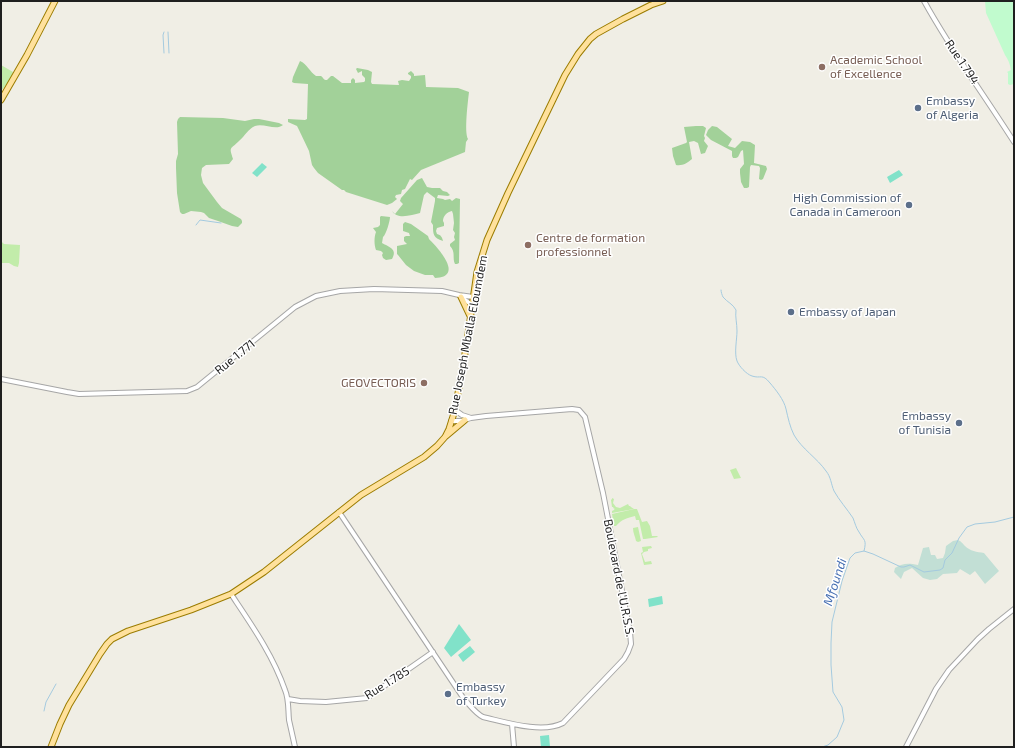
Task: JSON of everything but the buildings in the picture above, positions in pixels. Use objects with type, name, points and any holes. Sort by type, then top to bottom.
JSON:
[{"type":"main road","points":[[1,100],[27,55],[55,1]]},
{"type":"main road","name":"Rue Joseph Mballa Eloumdem","points":[[51,747],[60,724],[70,705],[100,654],[112,639],[128,631],[185,612],[231,594],[264,572],[369,489],[424,457],[438,446],[445,437],[455,410],[477,272],[487,240],[499,211],[565,75],[578,54],[590,39],[606,28],[651,5],[663,1]]},
{"type":"main road","points":[[460,296],[471,316]]},
{"type":"main road","points":[[445,437],[465,420]]},
{"type":"street","name":"Rue 1.794","points":[[924,1],[936,23],[1014,142]]},
{"type":"street","name":"Rue 1.771","points":[[1,379],[79,394],[187,391],[204,382],[295,308],[316,296],[340,291],[374,289],[442,291],[460,296],[473,297]]},
{"type":"street","name":"Rue 1.771","points":[[460,296],[472,305]]},
{"type":"street","name":"Boulevard de l'U.R.S.S.","points":[[339,512],[464,699],[476,712],[483,717],[512,724],[542,728],[562,723],[624,659],[631,644],[630,632],[603,493],[585,417],[577,409],[572,409],[471,418]]},
{"type":"street","points":[[455,410],[462,415],[471,418]]},
{"type":"street","points":[[452,421],[471,418]]},
{"type":"street","points":[[231,594],[258,635],[286,690],[295,747]]},
{"type":"street","points":[[906,747],[936,689],[950,670],[978,639],[1014,609]]},
{"type":"street","name":"Rue 1.785","points":[[288,699],[326,702],[367,698],[433,652]]},
{"type":"street","points":[[512,724],[514,747]]},
{"type":"green space","points":[[985,1],[1014,1],[1014,84],[1008,84],[1007,72],[1011,70],[1010,66],[986,13]]},
{"type":"green space","points":[[300,61],[305,64],[316,76],[321,76],[327,80],[333,76],[342,83],[351,83],[353,78],[355,83],[365,81],[362,71],[358,73],[357,68],[372,72],[372,84],[399,85],[398,81],[409,81],[411,76],[408,73],[411,71],[414,76],[425,75],[426,87],[458,88],[469,92],[466,123],[468,139],[466,142],[465,152],[421,170],[412,180],[410,179],[405,189],[402,190],[401,194],[396,195],[395,197],[397,199],[387,205],[342,190],[318,173],[314,168],[309,151],[297,126],[288,122],[288,119],[307,119],[308,84],[292,82]]},
{"type":"green space","points":[[1,65],[13,72],[11,79],[1,91]]},
{"type":"green space","points":[[180,117],[223,118],[245,121],[259,119],[283,125],[280,127],[258,125],[253,127],[231,148],[233,159],[229,164],[206,165],[202,168],[201,175],[203,183],[222,208],[241,219],[242,223],[238,227],[209,218],[201,212],[191,211],[182,214],[180,212],[177,193],[176,161],[178,154],[177,122]]},
{"type":"green space","points":[[703,126],[706,128],[704,141],[708,146],[705,153],[701,154],[698,143],[694,141],[689,142],[692,159],[685,164],[676,165],[672,148],[687,142],[684,127]]},
{"type":"green space","points":[[712,126],[717,127],[732,139],[728,146],[735,148],[742,141],[750,142],[755,145],[754,163],[766,166],[767,169],[763,179],[759,179],[759,166],[751,165],[749,187],[744,188],[741,182],[740,173],[740,169],[744,164],[743,150],[738,157],[733,158],[732,151],[711,140],[706,135]]},
{"type":"green space","points":[[262,163],[267,167],[257,177],[252,173]]},
{"type":"green space","points":[[899,170],[903,175],[890,183],[887,177]]},
{"type":"green space","points":[[422,178],[427,187],[440,188],[450,195],[438,195],[437,198],[445,200],[450,199],[452,201],[456,198],[460,199],[459,263],[457,264],[455,264],[453,250],[450,246],[450,244],[455,240],[452,211],[448,212],[443,219],[444,226],[437,228],[436,231],[437,234],[441,236],[443,241],[435,237],[431,222],[435,198],[427,192],[424,195],[420,213],[409,216],[401,216],[394,214],[392,211],[395,214],[403,204],[400,201],[401,198],[417,180]]},
{"type":"green space","points":[[381,216],[390,217],[388,228],[383,237],[382,243],[392,249],[394,256],[392,259],[386,260],[383,258],[383,253],[375,248],[376,232],[373,228],[380,225]]},
{"type":"green space","points":[[405,222],[411,224],[428,236],[447,262],[449,268],[448,273],[444,276],[435,278],[433,275],[425,275],[414,271],[406,265],[397,254],[397,246],[407,244],[404,241],[404,237],[410,236],[409,233],[403,231],[403,224]]},
{"type":"green space","points":[[1,241],[4,244],[20,245],[18,267],[9,263],[1,264]]},
{"type":"green space","points":[[736,468],[741,478],[734,479],[730,470]]},
{"type":"green space","points":[[612,498],[614,499],[613,503],[616,507],[620,508],[628,504],[634,509],[612,513],[615,508],[614,509],[612,507]]},
{"type":"green space","points":[[637,509],[642,522],[647,521],[650,526],[652,536],[658,537],[643,539],[639,520],[636,520],[635,516],[625,519],[614,526],[612,514]]},
{"type":"green space","points":[[638,527],[641,541],[638,542],[636,541],[633,528]]},
{"type":"green space","points":[[651,546],[652,548],[648,549],[648,551],[642,554],[645,562],[651,561],[652,564],[644,565],[641,553],[643,552],[642,547]]},
{"type":"green space","points":[[662,596],[663,604],[649,607],[648,599]]},
{"type":"green space","points":[[459,624],[471,640],[451,657],[444,648]]},
{"type":"green space","points":[[470,646],[475,652],[463,662],[458,655]]},
{"type":"green space","points":[[549,735],[550,747],[541,747],[540,736]]},
{"type":"shaded area","points":[[958,540],[969,549],[984,553],[999,571],[985,584],[975,571],[970,575],[960,569],[957,573],[943,574],[937,579],[930,580],[923,578],[912,568],[904,572],[901,579],[894,572],[895,568],[903,564],[918,565],[923,548],[929,547],[931,555],[935,555],[937,559],[943,558],[946,546],[953,541]]},
{"type":"waterway","points":[[164,32],[164,53]]},
{"type":"waterway","points":[[168,32],[169,53]]},
{"type":"waterway","points":[[196,225],[200,220],[221,223]]},
{"type":"waterway","points":[[721,290],[723,297],[736,310],[736,358],[738,363],[743,370],[750,375],[765,378],[780,395],[784,402],[790,426],[794,435],[801,445],[828,473],[834,491],[853,518],[857,529],[864,540],[864,551]]},
{"type":"waterway","name":"Mfoundi","points":[[822,747],[828,745],[837,737],[844,720],[842,707],[833,692],[831,643],[832,622],[842,581],[850,558],[855,553],[864,551],[901,567],[910,565],[924,572],[940,570],[943,568],[945,560],[952,553],[959,538],[967,527],[975,524],[995,522],[1014,517]]},
{"type":"waterway","points":[[44,711],[46,702],[56,684]]},
{"type":"place","name":"Academic School of Excellence","points":[[822,67]]},
{"type":"place","name":"Embassy of Algeria","points":[[918,108]]},
{"type":"place","name":"High Commission of Canada in Cameroon","points":[[909,205]]},
{"type":"place","name":"Centre de formation professionnel","points":[[528,245]]},
{"type":"place","name":"Embassy of Japan","points":[[791,312]]},
{"type":"place","name":"GEOVECTORIS","points":[[424,383]]},
{"type":"place","name":"Embassy of Tunisia","points":[[959,423]]},
{"type":"place","name":"Embassy of Turkey","points":[[448,694]]}]
